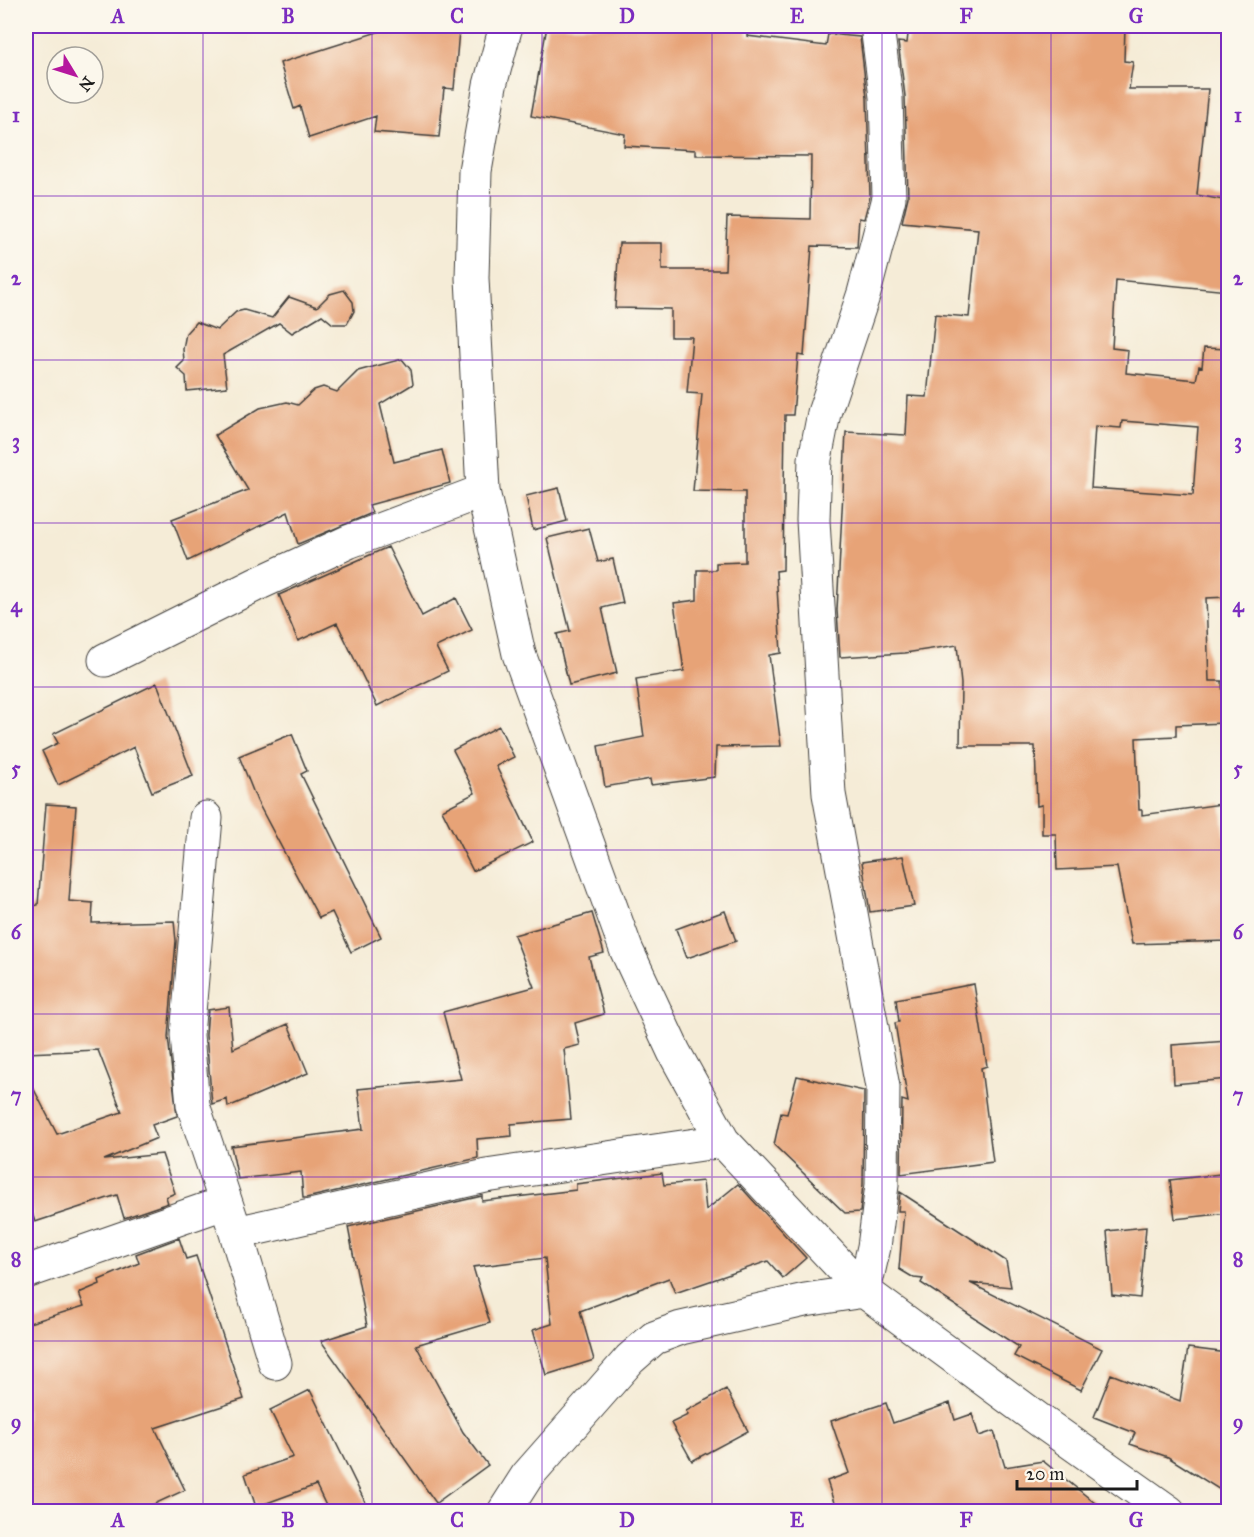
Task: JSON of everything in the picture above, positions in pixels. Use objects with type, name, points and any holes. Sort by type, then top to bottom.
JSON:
[{"type":"street","points":[[506,26],[490,85],[475,171],[472,278],[483,491],[519,654],[622,938],[674,1052],[723,1141],[864,1291],[1169,1512]]},
{"type":"street","points":[[864,1291],[874,1247],[882,1185],[883,1087],[829,794],[813,520],[815,459],[824,413],[864,293],[890,198],[886,97],[877,26]]},
{"type":"street","points":[[105,660],[255,585],[348,542],[483,491]]},
{"type":"street","points":[[206,818],[187,1035],[188,1069],[193,1105],[274,1363]]},
{"type":"street","points":[[26,1272],[230,1218],[486,1176],[723,1141]]},
{"type":"street","points":[[504,1512],[527,1476],[630,1359],[654,1338],[692,1325],[864,1291]]},
{"type":"building","points":[[384,26],[459,30],[454,89],[444,88],[439,137],[374,132],[376,116],[309,138],[300,106],[294,109],[280,63],[384,30]]},
{"type":"building","points":[[547,26],[747,26],[747,36],[826,46],[828,34],[860,37],[867,98],[870,196],[864,219],[859,218],[857,247],[812,246],[804,356],[798,355],[793,415],[785,415],[783,570],[776,571],[781,653],[769,655],[781,746],[716,747],[715,777],[651,785],[650,779],[605,787],[598,746],[644,737],[636,679],[684,671],[674,603],[697,600],[697,570],[716,570],[716,563],[745,562],[745,492],[693,491],[702,394],[687,393],[692,337],[671,337],[671,309],[615,308],[619,243],[662,243],[662,270],[725,270],[727,217],[810,219],[811,156],[696,155],[696,150],[624,146],[625,134],[531,116]]},
{"type":"building","points":[[909,26],[1015,26],[1069,32],[1070,26],[1125,26],[1124,61],[1133,62],[1129,89],[1208,89],[1197,195],[1228,201],[1228,291],[1116,280],[1112,348],[1128,350],[1126,373],[1196,380],[1199,366],[1202,367],[1204,348],[1228,349],[1228,597],[1206,598],[1209,681],[1222,681],[1224,723],[1176,725],[1176,736],[1136,738],[1139,810],[1142,810],[1142,815],[1221,804],[1228,860],[1226,860],[1227,941],[1132,944],[1117,867],[1057,870],[1056,834],[1042,834],[1042,805],[1037,806],[1035,746],[960,746],[961,684],[957,645],[905,653],[840,657],[837,610],[846,432],[906,435],[908,396],[927,397],[935,314],[969,317],[978,229],[902,222],[908,197],[905,96],[898,42],[907,43]],"holes":[[[1122,421],[1198,427],[1193,495],[1091,488],[1095,426],[1121,428]]]},
{"type":"building","points":[[344,290],[353,302],[354,311],[347,324],[333,324],[322,315],[292,333],[279,323],[223,355],[227,387],[187,391],[186,376],[177,368],[184,361],[183,349],[186,333],[196,322],[217,330],[236,312],[244,310],[272,318],[289,297],[317,307],[330,294]]},
{"type":"building","points":[[402,359],[411,370],[413,384],[380,404],[394,462],[442,450],[450,483],[369,505],[372,513],[298,544],[288,512],[188,561],[172,519],[248,490],[215,435],[260,408],[287,402],[298,405],[314,390],[323,387],[337,392],[358,371]]},
{"type":"building","points":[[559,488],[567,521],[533,530],[526,496]]},
{"type":"building","points":[[589,528],[598,562],[613,559],[623,603],[602,608],[617,673],[569,685],[557,634],[570,631],[547,538]]},
{"type":"building","points":[[388,547],[422,616],[456,598],[472,630],[436,647],[448,671],[377,706],[337,623],[298,641],[279,595]]},
{"type":"building","points":[[157,683],[193,776],[152,792],[134,747],[58,785],[42,751],[58,743],[53,734]]},
{"type":"building","points":[[499,726],[514,757],[496,766],[533,842],[473,871],[442,810],[475,793],[453,750]]},
{"type":"building","points":[[292,734],[307,771],[301,774],[381,937],[351,952],[332,912],[319,918],[257,801],[239,756]]},
{"type":"building","points":[[46,804],[76,806],[69,901],[93,903],[92,923],[174,921],[176,941],[168,1037],[177,1116],[152,1125],[157,1138],[104,1160],[162,1154],[175,1193],[166,1197],[168,1203],[124,1218],[117,1195],[35,1222],[26,1194],[26,1074],[57,1134],[122,1112],[98,1050],[26,1053],[26,908],[38,905]]},
{"type":"building","points":[[903,856],[914,906],[870,912],[862,862]]},
{"type":"building","points":[[725,911],[736,941],[687,958],[676,929]]},
{"type":"building","points":[[592,913],[604,953],[589,957],[604,1014],[575,1023],[580,1045],[564,1049],[571,1119],[511,1124],[512,1136],[477,1139],[478,1158],[306,1198],[303,1198],[301,1172],[238,1179],[231,1146],[363,1129],[358,1089],[461,1079],[443,1012],[534,987],[514,935]]},
{"type":"building","points":[[974,984],[987,1066],[981,1068],[993,1162],[901,1174],[902,1100],[908,1102],[895,1023],[899,1022],[896,999]]},
{"type":"building","points":[[229,1007],[233,1049],[288,1024],[308,1073],[228,1107],[227,1099],[212,1104],[206,1035],[208,1010]]},
{"type":"building","points":[[1228,1041],[1228,1079],[1174,1084],[1172,1045]]},
{"type":"building","points":[[797,1076],[864,1091],[863,1184],[860,1212],[845,1213],[774,1145],[781,1113],[787,1114]]},
{"type":"building","points":[[662,1173],[664,1185],[703,1181],[706,1210],[738,1184],[806,1258],[783,1278],[768,1261],[675,1293],[669,1278],[580,1311],[594,1360],[546,1375],[533,1330],[552,1324],[545,1258],[473,1267],[490,1323],[416,1345],[463,1432],[488,1465],[436,1503],[321,1341],[367,1326],[348,1227],[482,1196],[482,1201],[576,1190],[576,1184]]},
{"type":"building","points":[[1228,1173],[1228,1213],[1175,1219],[1170,1180]]},
{"type":"building","points":[[900,1192],[1006,1261],[1011,1287],[970,1283],[1102,1349],[1081,1390],[1014,1356],[1019,1347],[921,1283],[923,1279],[914,1278],[899,1269],[904,1211],[898,1211]]},
{"type":"building","points":[[1146,1227],[1140,1298],[1112,1295],[1107,1231]]},
{"type":"building","points":[[179,1238],[186,1259],[196,1256],[244,1399],[155,1428],[185,1490],[137,1512],[26,1512],[26,1324],[84,1306],[79,1293],[100,1284],[99,1280],[139,1263],[136,1254]]},
{"type":"building","points":[[1188,1348],[1228,1353],[1228,1495],[1168,1457],[1130,1444],[1135,1433],[1094,1417],[1111,1374],[1180,1401]]},
{"type":"building","points":[[726,1389],[748,1431],[692,1461],[671,1423],[688,1415],[686,1411]]},
{"type":"building","points":[[310,1390],[370,1512],[329,1512],[316,1485],[256,1507],[245,1474],[293,1457],[270,1410]]},
{"type":"building","points":[[886,1403],[893,1423],[950,1403],[955,1420],[972,1414],[979,1436],[994,1431],[1005,1467],[1043,1461],[1106,1512],[837,1512],[827,1481],[849,1473],[831,1421]]}]
